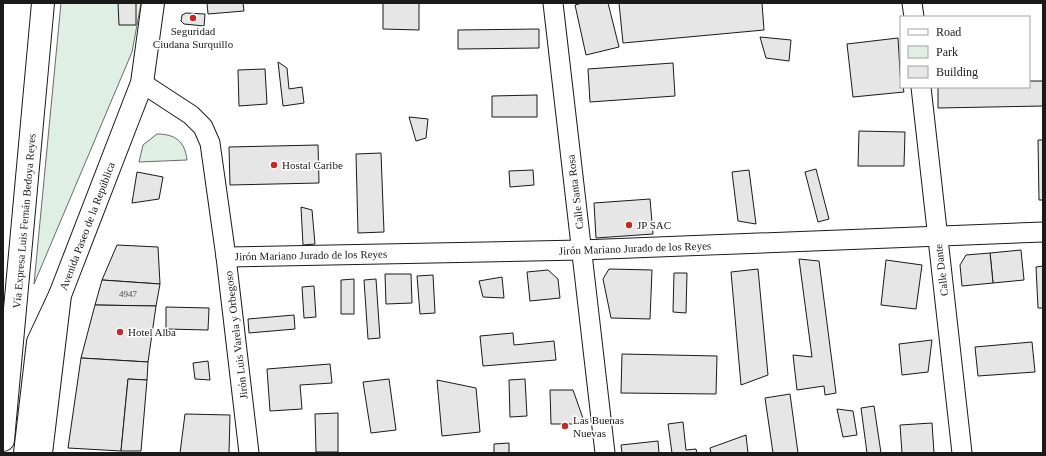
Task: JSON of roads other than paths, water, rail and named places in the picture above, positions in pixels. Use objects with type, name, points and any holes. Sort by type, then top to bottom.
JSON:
[{"type":"main road","name":"Vía Expresa Luis Fernán Bedoya Reyes","points":[[3,440],[43,3]]},
{"type":"main road","name":"Avenida Paseo de la República","points":[[41,453],[60,295],[142,83],[153,3]]},
{"type":"main road","points":[[148,43],[168,3]]},
{"type":"main road","points":[[25,453],[38,342],[60,295]]},
{"type":"street","name":"Calle Santa Rosa","points":[[553,3],[605,453]]},
{"type":"street","points":[[912,3],[914,16]]},
{"type":"street","name":"Jirón Luis Varela y Orbegoso","points":[[142,83],[190,115],[204,127],[210,143],[226,257],[249,453]]},
{"type":"street","name":"Calle Dante","points":[[921,88],[962,453]]},
{"type":"street","name":"Jirón Mariano Jurado de los Reyes","points":[[226,257],[581,250],[1043,232]]},
{"type":"place","name":"Seguridad Ciudana Surquillo","points":[[193,18]]},
{"type":"place","name":"Hostal Caribe","points":[[274,165]]},
{"type":"place","name":"JP SAC","points":[[629,225]]},
{"type":"place","name":"Hotel Alba","points":[[120,332]]},
{"type":"place","name":"Las Buenas Nuevas","points":[[565,426]]}]
